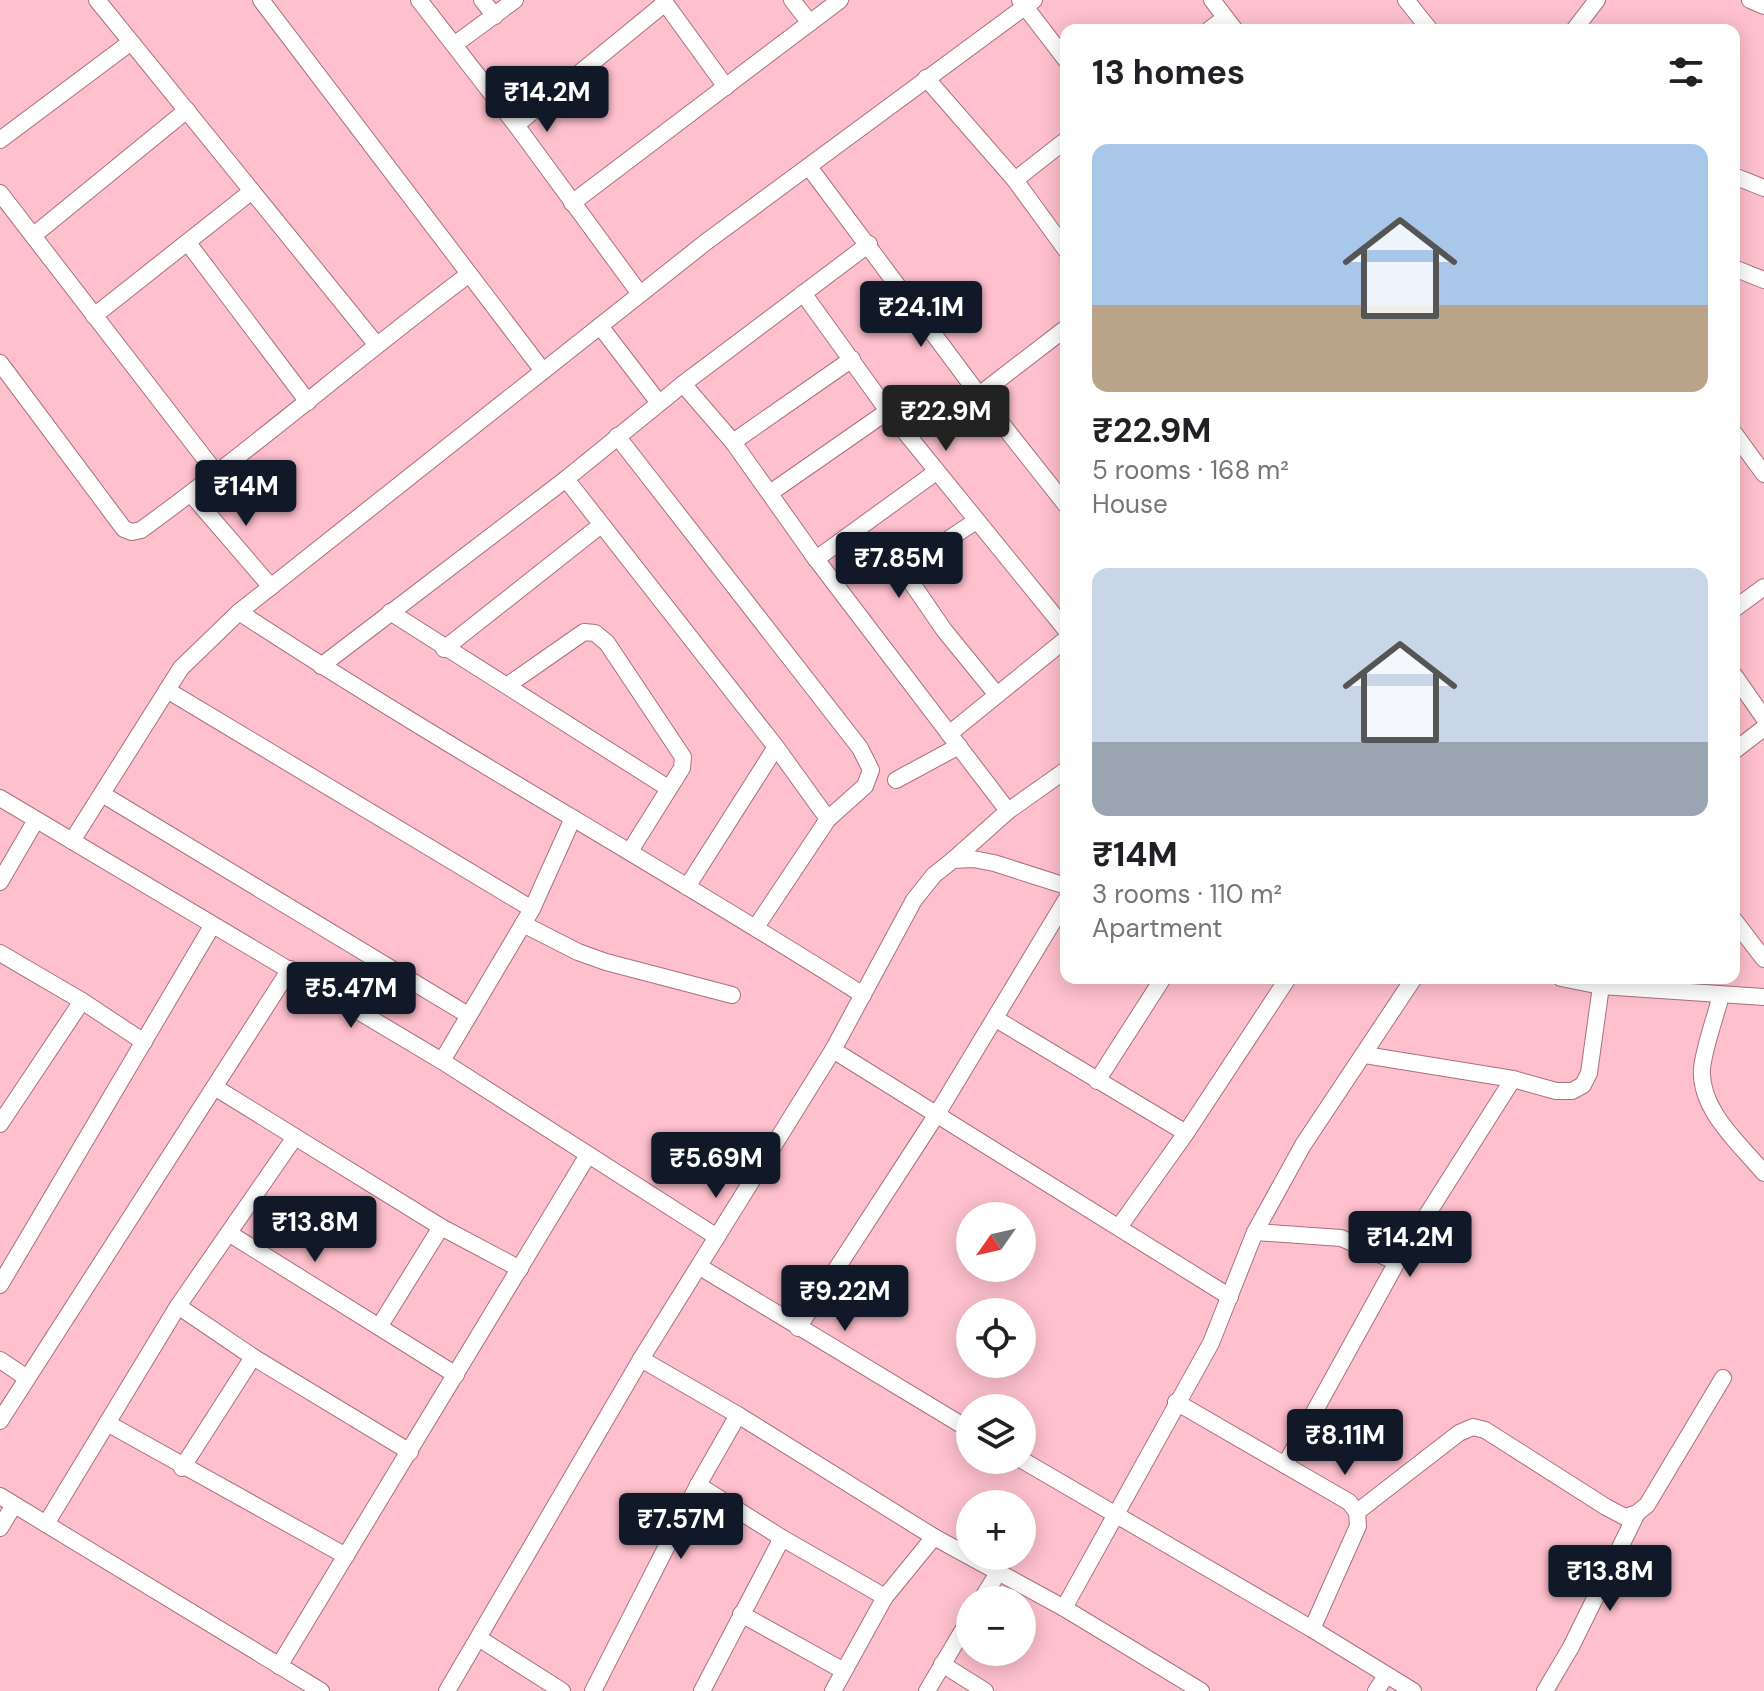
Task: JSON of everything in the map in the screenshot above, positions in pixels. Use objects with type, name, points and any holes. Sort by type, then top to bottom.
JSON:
[{"type":"street","points":[[97,0],[376,344]]},
{"type":"street","points":[[261,0],[543,371]]},
{"type":"street","points":[[419,0],[516,125],[640,294]]},
{"type":"street","points":[[482,0],[495,16]]},
{"type":"street","points":[[454,45],[515,0]]},
{"type":"street","points":[[792,0],[810,23]]},
{"type":"street","points":[[572,203],[840,0]]},
{"type":"street","points":[[1212,0],[1230,24]]},
{"type":"street","points":[[1406,0],[1425,24]]},
{"type":"street","points":[[1579,24],[1597,0]]},
{"type":"street","points":[[1750,0],[1764,6]]},
{"type":"street","points":[[516,125],[664,2],[726,87]]},
{"type":"street","points":[[72,841],[167,690],[198,649],[239,612],[640,294],[1027,2],[1060,51]]},
{"type":"street","points":[[0,140],[131,42]]},
{"type":"street","points":[[926,78],[1015,180],[1060,239]]},
{"type":"street","points":[[34,235],[187,110]]},
{"type":"street","points":[[1015,180],[1060,145]]},
{"type":"street","points":[[809,167],[979,395],[1060,497]]},
{"type":"street","points":[[1740,178],[1764,188]]},
{"type":"street","points":[[94,316],[252,191]]},
{"type":"street","points":[[0,193],[216,473]]},
{"type":"street","points":[[188,243],[308,402]]},
{"type":"street","points":[[321,666],[566,479],[683,384],[869,244]]},
{"type":"street","points":[[1740,270],[1764,280]]},
{"type":"street","points":[[0,363],[124,529],[132,532],[141,530],[191,494],[376,344],[468,275]]},
{"type":"street","points":[[803,293],[888,411],[1060,623]]},
{"type":"street","points":[[600,326],[659,403]]},
{"type":"street","points":[[979,395],[1060,333]]},
{"type":"street","points":[[733,442],[852,359]]},
{"type":"street","points":[[683,384],[733,442],[816,559],[1008,811]]},
{"type":"street","points":[[770,493],[888,411]]},
{"type":"street","points":[[617,436],[860,748],[871,770],[865,786],[828,819],[756,927]]},
{"type":"street","points":[[1740,441],[1764,474]]},
{"type":"street","points":[[816,559],[936,472]]},
{"type":"street","points":[[566,479],[776,747],[828,819]]},
{"type":"street","points":[[191,494],[271,587]]},
{"type":"street","points":[[976,521],[911,564],[909,579],[944,630],[997,695]]},
{"type":"street","points":[[444,649],[601,525]]},
{"type":"street","points":[[1740,605],[1764,587]]},
{"type":"street","points":[[239,612],[321,666],[756,927],[863,995]]},
{"type":"street","points":[[390,612],[668,788]]},
{"type":"street","points":[[508,685],[584,632],[595,633],[607,643],[683,757],[682,768],[630,851]]},
{"type":"street","points":[[896,780],[954,740],[997,695],[1060,644]]},
{"type":"street","points":[[1740,684],[1764,718]]},
{"type":"street","points":[[167,690],[532,909]]},
{"type":"street","points":[[1740,746],[1764,728]]},
{"type":"street","points":[[687,887],[776,747]]},
{"type":"street","points":[[447,1691],[641,1359],[833,1050],[914,900],[934,875],[1008,811],[1059,783]]},
{"type":"street","points":[[102,794],[468,1015]]},
{"type":"street","points":[[0,798],[442,1061],[717,1237]]},
{"type":"street","points":[[442,1061],[532,909],[573,818]]},
{"type":"street","points":[[0,882],[36,820]]},
{"type":"street","points":[[953,860],[973,859],[994,863],[1060,884]]},
{"type":"street","points":[[798,1328],[937,1114],[1060,910]]},
{"type":"street","points":[[523,924],[578,952],[606,962],[732,995]]},
{"type":"street","points":[[0,1285],[212,926]]},
{"type":"street","points":[[1740,928],[1764,959]]},
{"type":"street","points":[[0,953],[144,1042]]},
{"type":"street","points":[[0,1421],[290,969]]},
{"type":"street","points":[[1097,1081],[1159,984]]},
{"type":"street","points":[[1119,1227],[1186,1133],[1284,984]]},
{"type":"street","points":[[1064,1608],[1211,1343],[1255,1232],[1303,1145],[1410,984]]},
{"type":"street","points":[[1591,984],[1764,997]]},
{"type":"street","points":[[1365,1055],[1513,1079],[1556,1091],[1572,1091],[1583,1085],[1589,1073],[1601,986]]},
{"type":"street","points":[[1721,995],[1702,1069],[1705,1093],[1714,1113],[1764,1173]]},
{"type":"street","points":[[0,1124],[82,1001]]},
{"type":"street","points":[[996,1019],[1186,1133]]},
{"type":"street","points":[[833,1050],[1230,1297]]},
{"type":"street","points":[[1285,1465],[1397,1262],[1513,1079]]},
{"type":"street","points":[[216,1088],[441,1227],[520,1269]]},
{"type":"street","points":[[46,1524],[178,1306],[295,1137]]},
{"type":"street","points":[[279,1666],[588,1155]]},
{"type":"street","points":[[379,1327],[441,1227]]},
{"type":"street","points":[[1255,1232],[1341,1238],[1397,1262]]},
{"type":"street","points":[[230,1234],[456,1375]]},
{"type":"street","points":[[700,1267],[956,1422]]},
{"type":"street","points":[[178,1306],[253,1357],[410,1452]]},
{"type":"street","points":[[182,1468],[253,1357]]},
{"type":"street","points":[[641,1359],[738,1415],[934,1537],[1064,1608],[1201,1691]]},
{"type":"street","points":[[0,1360],[27,1378]]},
{"type":"street","points":[[1357,1512],[1459,1433],[1473,1427],[1485,1430],[1625,1517],[1637,1513],[1647,1505],[1723,1378]]},
{"type":"street","points":[[1176,1402],[1349,1502],[1357,1512],[1358,1526],[1312,1629]]},
{"type":"street","points":[[593,1691],[698,1485],[738,1415]]},
{"type":"street","points":[[107,1423],[182,1468],[346,1556]]},
{"type":"street","points":[[1036,1468],[1413,1691]]},
{"type":"street","points":[[698,1485],[885,1597]]},
{"type":"street","points":[[0,1528],[7,1500],[321,1691]]},
{"type":"street","points":[[1545,1691],[1571,1647],[1637,1513]]},
{"type":"street","points":[[833,1691],[885,1597],[934,1537]]},
{"type":"street","points":[[707,1689],[741,1614],[782,1538]]},
{"type":"street","points":[[990,1586],[998,1573]]},
{"type":"street","points":[[741,1614],[844,1671]]},
{"type":"street","points":[[480,1639],[562,1691]]},
{"type":"street","points":[[927,1691],[956,1641]]},
{"type":"street","points":[[942,1664],[985,1691]]},
{"type":"street","points":[[1376,1691],[1386,1676]]}]
